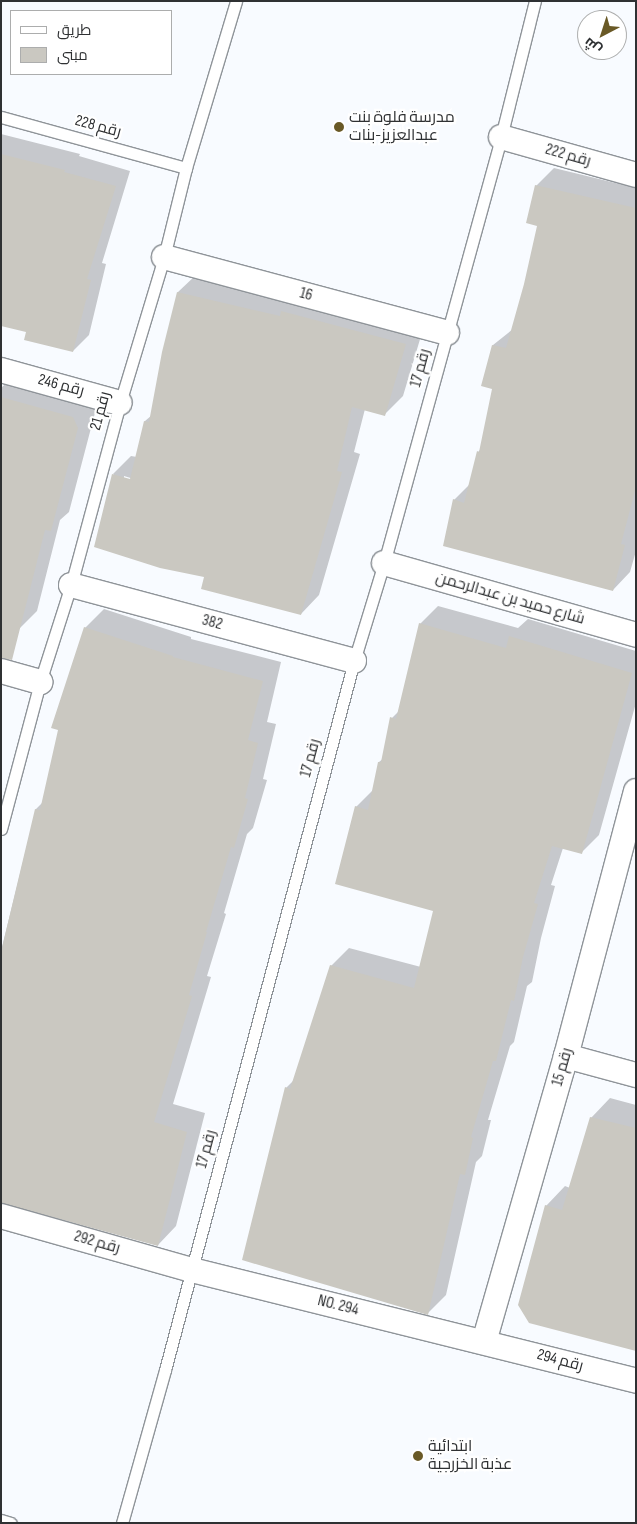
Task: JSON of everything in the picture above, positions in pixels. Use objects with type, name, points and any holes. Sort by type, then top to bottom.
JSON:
[{"type":"street","name":"رقم 222","points":[[501,137],[636,175]]},
{"type":"street","name":"16","points":[[164,257],[447,333]]},
{"type":"street","name":"رقم 246","points":[[1,370],[120,403]]},
{"type":"street","name":"شارع حميد بن عبدالرحمن","points":[[384,563],[636,635]]},
{"type":"street","name":"382","points":[[71,585],[354,661]]},
{"type":"street","points":[[1,671],[40,682]]},
{"type":"street","name":"رقم 15","points":[[484,1342],[566,1056],[636,791]]},
{"type":"street","points":[[566,1056],[636,1075]]},
{"type":"street","name":"رقم 292","points":[[1,1216],[192,1270]]},
{"type":"street","name":"NO. 294","points":[[192,1270],[484,1342]]},
{"type":"street","name":"رقم 294","points":[[484,1342],[636,1381]]},
{"type":"lane","name":"رقم 21","points":[[1,830],[40,682],[71,585],[120,403],[164,257],[186,168],[236,1]]},
{"type":"lane","name":"رقم 17","points":[[122,1523],[192,1270],[354,661],[384,563],[501,137],[535,1]]},
{"type":"lane","name":"رقم 228","points":[[1,117],[186,168]]},
{"type":"lane","points":[[1,1520],[11,1523]]},
{"type":"building","points":[[1,154],[65,170],[64,172],[116,186],[87,279],[91,280],[73,352],[24,340],[26,332],[1,326]]},
{"type":"building","points":[[535,185],[636,208],[636,487],[621,544],[625,545],[613,591],[443,546],[453,499],[464,503],[477,451],[479,452],[492,389],[481,386],[492,345],[506,348],[524,284],[537,226],[526,223]]},
{"type":"building","points":[[177,292],[280,316],[281,311],[406,344],[385,416],[352,407],[337,471],[342,472],[301,615],[201,589],[204,577],[160,568],[94,547],[112,474],[130,479],[144,421],[149,422],[162,352]]},
{"type":"building","points":[[1,397],[73,417],[78,428],[51,531],[45,530],[12,660],[1,658]]},
{"type":"building","points":[[419,623],[506,648],[509,636],[632,673],[582,854],[552,846],[534,903],[538,904],[523,957],[514,1001],[511,1000],[496,1061],[493,1061],[471,1137],[473,1138],[465,1175],[460,1174],[428,1315],[242,1260],[285,1087],[290,1089],[330,965],[414,988],[433,911],[335,884],[355,806],[368,810],[378,762],[381,762],[390,717],[396,719]]},
{"type":"building","points":[[84,627],[173,657],[263,681],[248,740],[258,743],[245,798],[248,799],[234,848],[231,847],[206,932],[189,995],[192,996],[154,1122],[187,1132],[158,1246],[1,1203],[1,952],[35,809],[40,810],[58,730],[51,728]]},
{"type":"building","points":[[590,1117],[636,1128],[636,1351],[529,1323],[518,1305],[545,1205],[562,1210]]},
{"type":"place","name":"مدرسة فلوة بنت عبدالعزيز-بنات","points":[[339,127]]},
{"type":"place","name":"ابتدائية عذبة الخزرجية","points":[[418,1456]]}]
